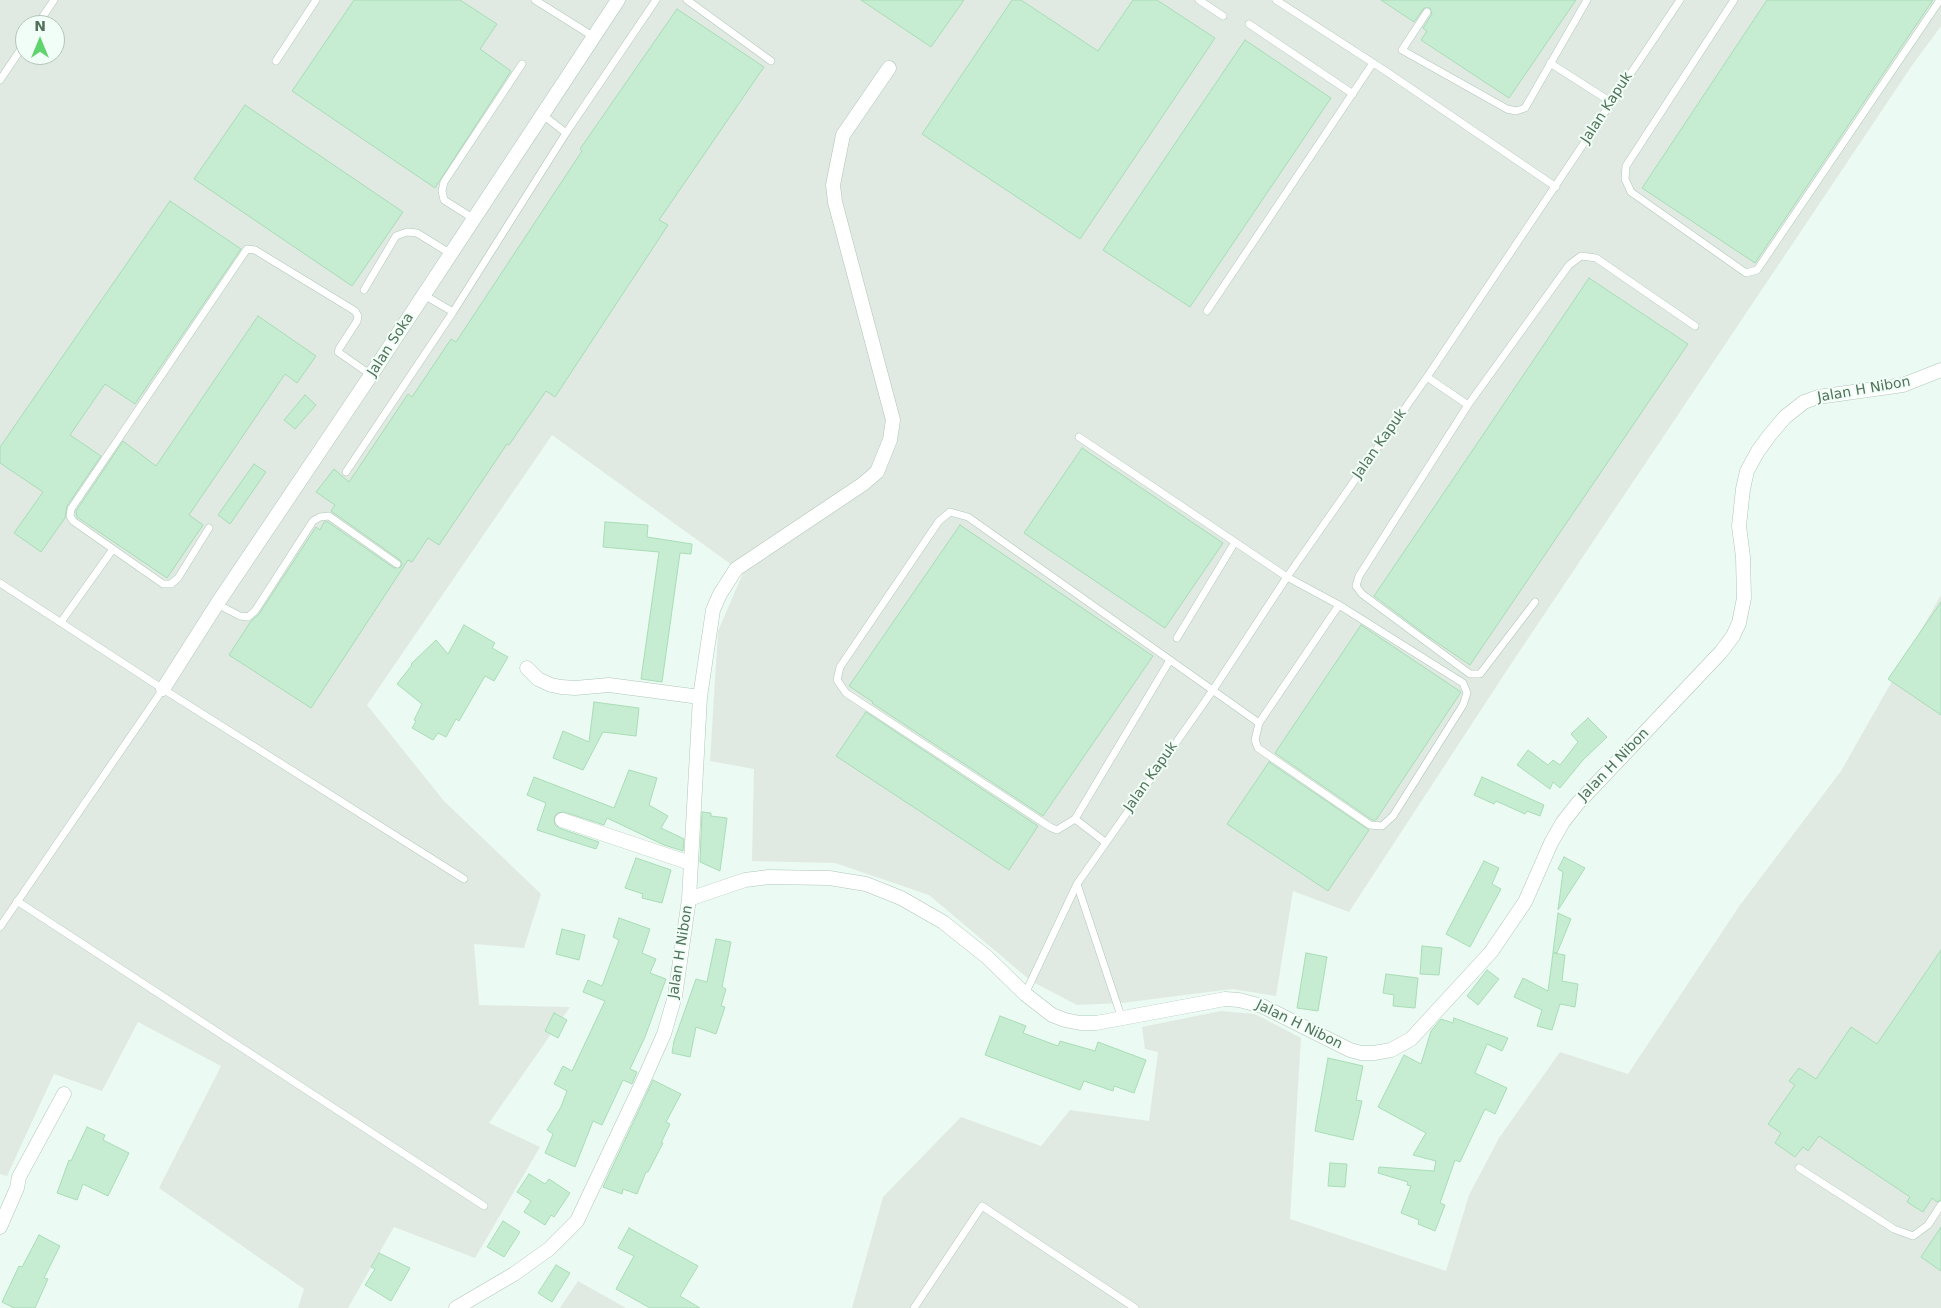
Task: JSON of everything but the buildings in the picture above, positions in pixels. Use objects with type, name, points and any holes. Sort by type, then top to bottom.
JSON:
[{"type":"street","name":"Jalan Soka","points":[[163,689],[217,604],[371,375],[618,0]]},
{"type":"street","points":[[689,899],[700,697],[713,610],[720,594],[736,569],[863,484],[876,472],[890,440],[893,420],[835,202],[834,184],[843,135],[890,68]]},
{"type":"street","name":"Jalan H Nibon","points":[[456,1308],[514,1274],[550,1249],[577,1221],[664,1034],[675,996],[689,899],[745,880],[769,877],[829,878],[866,884],[901,898],[935,917],[987,958],[1025,994],[1052,1015],[1065,1020],[1080,1023],[1096,1023],[1225,999],[1239,1000],[1262,1006],[1350,1050],[1361,1053],[1391,1050],[1411,1039],[1491,952],[1525,902],[1551,843],[1563,822],[1578,803],[1721,652],[1733,636],[1739,623],[1744,598],[1743,557],[1739,526],[1743,489],[1748,471],[1758,451],[1769,436],[1785,417],[1804,402],[1818,397],[1903,385],[1941,370]]},
{"type":"street","points":[[527,668],[538,679],[561,687],[575,688],[609,684],[700,697]]},
{"type":"street","points":[[562,820],[690,862]]},
{"type":"street","points":[[0,1227],[17,1188],[19,1177],[64,1094]]},
{"type":"lane","points":[[44,15],[54,0]]},
{"type":"lane","points":[[276,61],[316,0]]},
{"type":"lane","points":[[535,0],[594,37]]},
{"type":"lane","points":[[346,472],[453,312],[566,133],[656,0]]},
{"type":"lane","points":[[687,0],[771,61]]},
{"type":"lane","points":[[1199,0],[1222,16]]},
{"type":"lane","points":[[1276,0],[1556,187]]},
{"type":"lane","points":[[1427,12],[1402,50],[1507,109],[1516,111],[1525,108],[1588,0]]},
{"type":"lane","name":"Jalan Kapuk","points":[[1025,994],[1077,884],[1213,690],[1287,577],[1427,377],[1680,0]]},
{"type":"lane","points":[[1734,0],[1626,166],[1625,179],[1631,192],[1746,273],[1756,270],[1940,0]]},
{"type":"lane","points":[[1249,24],[1353,94]]},
{"type":"lane","points":[[0,80],[15,58]]},
{"type":"lane","points":[[1207,311],[1373,63]]},
{"type":"lane","points":[[1550,63],[1611,102]]},
{"type":"lane","points":[[474,219],[444,200],[442,191],[444,182],[522,64]]},
{"type":"lane","points":[[543,115],[566,133]]},
{"type":"lane","points":[[364,290],[396,236],[406,232],[417,233],[451,254]]},
{"type":"lane","points":[[209,528],[178,578],[171,584],[163,584],[70,516],[71,509],[247,249],[255,250],[355,311],[358,316],[357,321],[338,352],[371,375]]},
{"type":"lane","points":[[1534,602],[1480,674],[1470,674],[1362,594],[1356,586],[1359,576],[1468,405],[1569,265],[1581,256],[1596,258],[1694,326]]},
{"type":"lane","points":[[424,295],[453,312]]},
{"type":"lane","points":[[1427,377],[1468,405]]},
{"type":"lane","points":[[1079,437],[1287,577],[1340,605],[1463,683],[1467,693],[1464,705],[1393,816],[1382,826],[1370,825],[1258,748],[1255,740],[1259,723],[1340,605]]},
{"type":"lane","points":[[1170,660],[1075,819],[1057,830],[1050,828],[846,693],[837,680],[840,667],[939,521],[950,512],[968,517],[1259,723]]},
{"type":"lane","points":[[217,604],[240,616],[248,617],[255,611],[314,521],[320,517],[329,516],[397,564]]},
{"type":"lane","points":[[1177,638],[1235,542]]},
{"type":"lane","points":[[61,622],[113,549]]},
{"type":"lane","points":[[0,583],[163,689],[464,879]]},
{"type":"lane","points":[[0,927],[163,689]]},
{"type":"lane","points":[[1075,819],[1105,842]]},
{"type":"lane","points":[[1077,884],[1122,1019]]},
{"type":"lane","points":[[17,902],[484,1206]]},
{"type":"lane","points":[[1799,1168],[1894,1229],[1914,1236],[1928,1225],[1941,1205]]},
{"type":"lane","points":[[914,1308],[982,1206],[1135,1308]]},
{"type":"shaded area","points":[[0,0],[1941,0],[1941,26],[1911,67],[1509,667],[1349,912],[1293,891],[1276,996],[1232,989],[1122,1003],[1077,1005],[1031,981],[929,895],[835,863],[752,861],[754,769],[710,761],[718,631],[743,573],[552,435],[367,705],[444,801],[541,894],[524,948],[474,944],[479,1005],[570,1007],[489,1123],[540,1147],[475,1258],[394,1227],[348,1308],[298,1308],[304,1289],[159,1188],[221,1066],[138,1022],[102,1091],[54,1074],[7,1176],[0,1174]]},
{"type":"shaded area","points":[[1941,595],[1941,1308],[852,1308],[883,1197],[961,1117],[1041,1146],[1070,1110],[1149,1121],[1158,1052],[1145,1049],[1142,1027],[1221,1011],[1255,1014],[1301,1038],[1290,1219],[1446,1271],[1469,1195],[1499,1138],[1560,1052],[1628,1074],[1740,905],[1841,771]]},
{"type":"shaded area","points":[[578,1281],[626,1308],[560,1308]]}]
